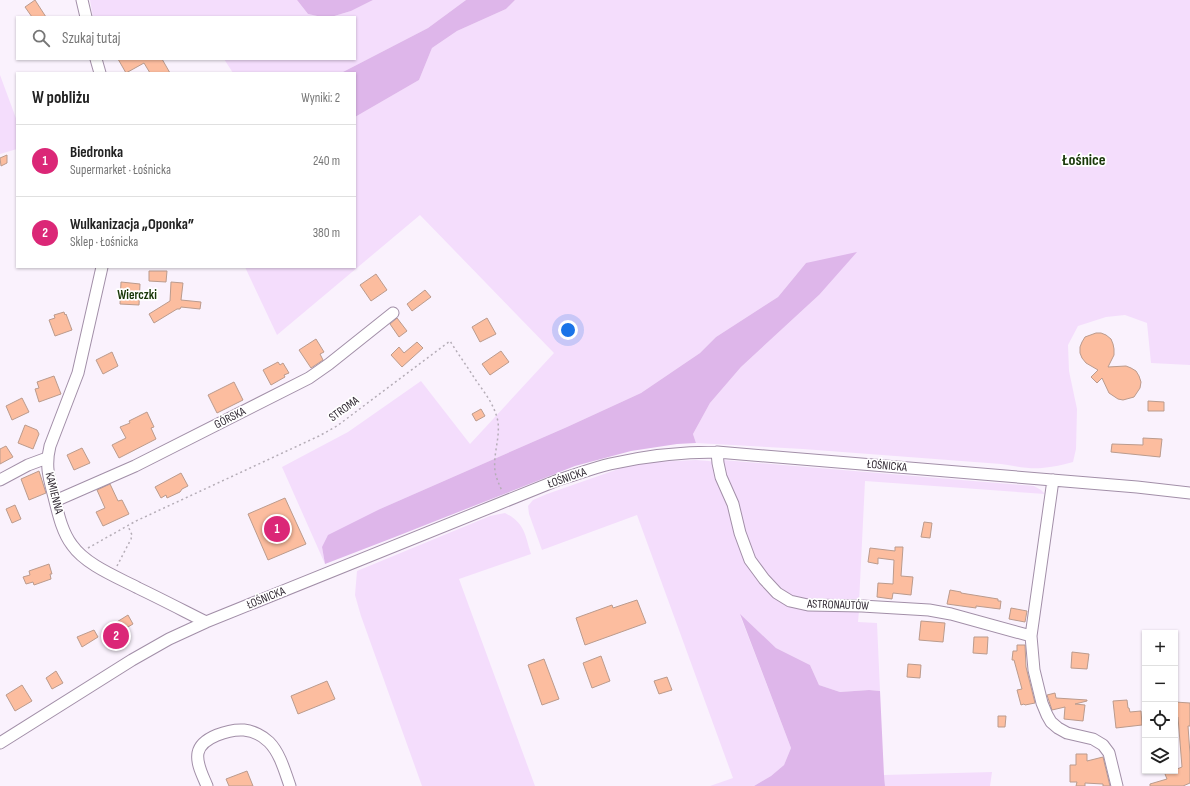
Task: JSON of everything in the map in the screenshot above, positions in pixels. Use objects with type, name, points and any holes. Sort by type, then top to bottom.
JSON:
[{"type":"street","points":[[82,0],[86,16]]},
{"type":"street","points":[[96,60],[100,72]]},
{"type":"street","name":"KAMIENNA","points":[[102,268],[78,373],[50,446],[47,458],[48,474],[62,526],[73,547],[93,564],[206,622]]},
{"type":"street","name":"GÓRSKA","points":[[55,501],[135,466],[309,378],[393,313]]},
{"type":"street","name":"ŁOŚNICKA","points":[[0,743],[132,660],[169,639],[206,622],[558,480],[609,464],[647,457],[692,452],[717,452],[1137,487],[1190,493]]},
{"type":"street","name":"ASTRONAUTÓW","points":[[717,452],[721,477],[733,504],[740,533],[750,560],[777,593],[790,601],[808,605],[862,606],[929,610],[951,614],[1031,636]]},
{"type":"street","points":[[0,480],[47,458]]},
{"type":"street","points":[[1053,480],[1031,636],[1034,670],[1042,703],[1051,722],[1067,733],[1093,739],[1102,745],[1109,753],[1117,786]]},
{"type":"street","points":[[206,786],[198,761],[201,746],[204,742],[217,736],[228,732],[243,730],[262,736],[272,745],[280,759],[290,786]]},
{"type":"path","name":"STROMA","points":[[79,553],[128,526],[331,430],[450,341],[493,405],[498,420],[498,441],[495,470],[497,481],[506,501]]},
{"type":"path","points":[[113,575],[131,539],[132,535],[128,526]]},
{"type":"shaded area","points":[[90,0],[297,0],[308,14],[317,16],[93,16]]},
{"type":"shaded area","points":[[297,0],[373,0],[351,11],[334,16],[317,16],[308,14]]},
{"type":"shaded area","points":[[373,0],[466,0],[428,28],[343,72],[232,72],[225,60],[356,60],[356,16],[334,16],[351,11]]},
{"type":"shaded area","points":[[466,0],[515,0],[506,9],[457,31],[432,48],[419,80],[356,116],[356,72],[343,72],[428,28]]},
{"type":"shaded area","points":[[515,0],[1190,0],[1190,365],[1151,363],[1147,323],[1125,315],[1106,317],[1078,326],[1068,345],[1069,371],[1077,409],[1076,449],[1073,462],[1042,468],[803,449],[696,443],[693,434],[710,403],[741,367],[819,295],[806,263],[778,297],[716,337],[700,353],[641,393],[380,509],[322,547],[325,564],[282,467],[348,432],[421,381],[470,444],[554,353],[420,215],[277,335],[245,268],[356,268],[356,116],[419,80],[432,48],[457,31],[506,9]]},
{"type":"shaded area","points":[[0,75],[16,118],[16,149],[0,154]]},
{"type":"shaded area","points":[[857,252],[819,295],[741,367],[710,403],[693,434],[696,443],[677,444],[631,451],[575,466],[325,564],[322,547],[328,535],[380,509],[641,393],[700,353],[716,337],[778,297],[806,263]]},
{"type":"shaded area","points":[[696,460],[713,462],[720,488],[747,558],[777,597],[859,611],[858,622],[877,623],[880,691],[869,690],[840,692],[819,685],[810,665],[776,648],[740,615],[791,748],[784,765],[771,776],[754,786],[710,786],[733,778],[637,515],[542,550],[529,514],[528,506],[533,500],[624,467],[652,462]]},
{"type":"shaded area","points":[[723,460],[1034,486],[1045,494],[865,481],[859,603],[812,601],[788,596],[776,588],[752,555],[722,468]]},
{"type":"shaded area","points":[[505,513],[517,521],[520,525],[531,554],[459,579],[535,786],[422,786],[361,616],[355,595],[357,571],[490,516]]},
{"type":"shaded area","points":[[740,614],[776,648],[810,665],[819,685],[840,692],[869,690],[880,691],[885,786],[754,786],[771,776],[784,765],[791,748]]},
{"type":"shaded area","points":[[992,772],[990,786],[885,786],[884,775]]},
{"type":"building","points":[[35,0],[45,16],[31,16],[25,7]]},
{"type":"building","points":[[119,60],[163,60],[169,72],[149,72],[144,63],[125,72]]},
{"type":"building","points":[[7,155],[7,163],[1,166],[0,158]]},
{"type":"building","points":[[149,271],[167,271],[166,282],[149,281]]},
{"type":"building","points":[[376,274],[387,290],[371,301],[360,285]]},
{"type":"building","points":[[121,282],[140,284],[139,305],[120,304]]},
{"type":"building","points":[[171,282],[183,283],[181,300],[201,302],[200,309],[181,307],[180,309],[177,309],[154,323],[149,314],[170,301]]},
{"type":"building","points":[[425,290],[431,297],[412,311],[407,304]]},
{"type":"building","points":[[64,312],[72,330],[55,336],[49,320],[55,318],[54,315]]},
{"type":"building","points":[[397,318],[407,331],[399,337],[390,324]]},
{"type":"building","points":[[487,318],[496,334],[480,342],[472,327]]},
{"type":"building","points":[[1096,333],[1106,335],[1111,339],[1113,344],[1114,355],[1108,367],[1126,366],[1136,371],[1139,376],[1141,382],[1140,388],[1134,397],[1123,400],[1118,399],[1109,393],[1102,378],[1097,383],[1091,377],[1098,370],[1086,363],[1082,358],[1080,347],[1085,337]]},
{"type":"building","points":[[316,339],[324,352],[320,354],[323,360],[311,368],[299,350]]},
{"type":"building","points":[[417,342],[423,348],[402,367],[391,355],[399,347],[404,353]]},
{"type":"building","points":[[501,351],[509,362],[490,375],[482,364]]},
{"type":"building","points":[[112,352],[118,366],[103,374],[96,360]]},
{"type":"building","points":[[278,362],[280,365],[283,363],[289,373],[271,385],[263,370]]},
{"type":"building","points":[[54,376],[61,394],[39,402],[35,389],[39,388],[37,382]]},
{"type":"building","points":[[234,382],[243,400],[217,413],[208,395]]},
{"type":"building","points":[[22,398],[29,412],[12,420],[6,406]]},
{"type":"building","points":[[1148,401],[1164,402],[1164,411],[1148,411]]},
{"type":"building","points":[[481,409],[485,416],[476,421],[472,414]]},
{"type":"building","points":[[147,412],[154,427],[151,428],[156,439],[119,458],[112,445],[126,438],[120,427],[130,423],[129,421]]},
{"type":"building","points":[[25,425],[37,430],[39,434],[33,449],[18,443]]},
{"type":"building","points":[[1143,438],[1162,439],[1160,457],[1111,452],[1112,444],[1143,445]]},
{"type":"building","points":[[6,446],[13,457],[0,464],[0,449]]},
{"type":"building","points":[[82,448],[90,463],[74,470],[67,455]]},
{"type":"building","points":[[39,471],[46,493],[29,500],[21,479]]},
{"type":"building","points":[[181,473],[188,486],[180,492],[167,498],[166,495],[161,498],[155,487]]},
{"type":"building","points":[[110,484],[118,501],[122,500],[129,514],[103,526],[96,512],[105,508],[97,490]]},
{"type":"building","points":[[285,498],[306,544],[268,560],[248,514]]},
{"type":"building","points":[[15,505],[21,519],[12,523],[6,509]]},
{"type":"building","points":[[924,522],[932,523],[930,538],[921,537]]},
{"type":"building","points":[[895,547],[903,547],[901,576],[913,577],[911,595],[893,593],[892,599],[877,597],[878,583],[893,584],[894,560],[878,558],[878,564],[868,562],[870,548],[895,551]]},
{"type":"building","points":[[49,564],[52,574],[50,574],[51,579],[34,585],[33,582],[26,584],[23,577],[30,575],[29,571]]},
{"type":"building","points":[[950,590],[998,599],[998,601],[1001,601],[1000,609],[976,606],[976,608],[947,604]]},
{"type":"building","points":[[637,600],[646,623],[585,645],[576,618],[612,605],[613,608]]},
{"type":"building","points":[[1011,608],[1027,611],[1025,622],[1009,619]]},
{"type":"building","points":[[128,615],[133,624],[121,631],[128,641],[116,649],[104,630]]},
{"type":"building","points":[[921,621],[945,623],[943,642],[919,640]]},
{"type":"building","points":[[94,630],[98,637],[82,647],[77,637]]},
{"type":"building","points":[[974,637],[988,637],[987,654],[973,653]]},
{"type":"building","points":[[1017,645],[1025,645],[1026,667],[1035,703],[1021,705],[1017,690],[1022,689],[1014,660],[1012,660],[1013,651],[1017,651]]},
{"type":"building","points":[[1072,652],[1089,654],[1087,669],[1071,668]]},
{"type":"building","points":[[601,656],[610,681],[592,688],[583,663]]},
{"type":"building","points":[[544,659],[559,699],[542,705],[528,665]]},
{"type":"building","points":[[908,664],[921,665],[920,678],[907,677]]},
{"type":"building","points":[[56,671],[63,683],[52,689],[46,678]]},
{"type":"building","points":[[667,677],[672,690],[659,694],[654,681]]},
{"type":"building","points":[[327,681],[335,699],[298,714],[291,696]]},
{"type":"building","points":[[22,685],[32,701],[15,711],[6,695]]},
{"type":"building","points":[[1055,693],[1056,698],[1087,700],[1075,704],[1085,705],[1083,721],[1064,719],[1065,707],[1052,710],[1047,695]]},
{"type":"building","points":[[1127,700],[1130,712],[1141,711],[1142,725],[1116,728],[1113,701]]},
{"type":"building","points":[[1178,702],[1190,703],[1190,726],[1188,726],[1190,783],[1183,786],[1150,786],[1150,784],[1167,779],[1165,774],[1178,774],[1178,769],[1182,767]]},
{"type":"building","points":[[998,716],[1006,716],[1005,727],[998,727]]},
{"type":"building","points":[[1076,754],[1087,754],[1087,761],[1103,757],[1110,786],[1085,783],[1085,786],[1076,786],[1077,782],[1070,782],[1070,765],[1076,765]]},
{"type":"building","points":[[247,771],[253,786],[229,786],[226,779]]},
{"type":"place","name":"Biedronka","points":[[277,529]]},
{"type":"place","name":"Wulkanizacja „Oponka”","points":[[116,636]]},
{"type":"district","name":"Łośnice","points":[[1084,160]]},
{"type":"district","name":"Wierczki","points":[[137,295]]}]
